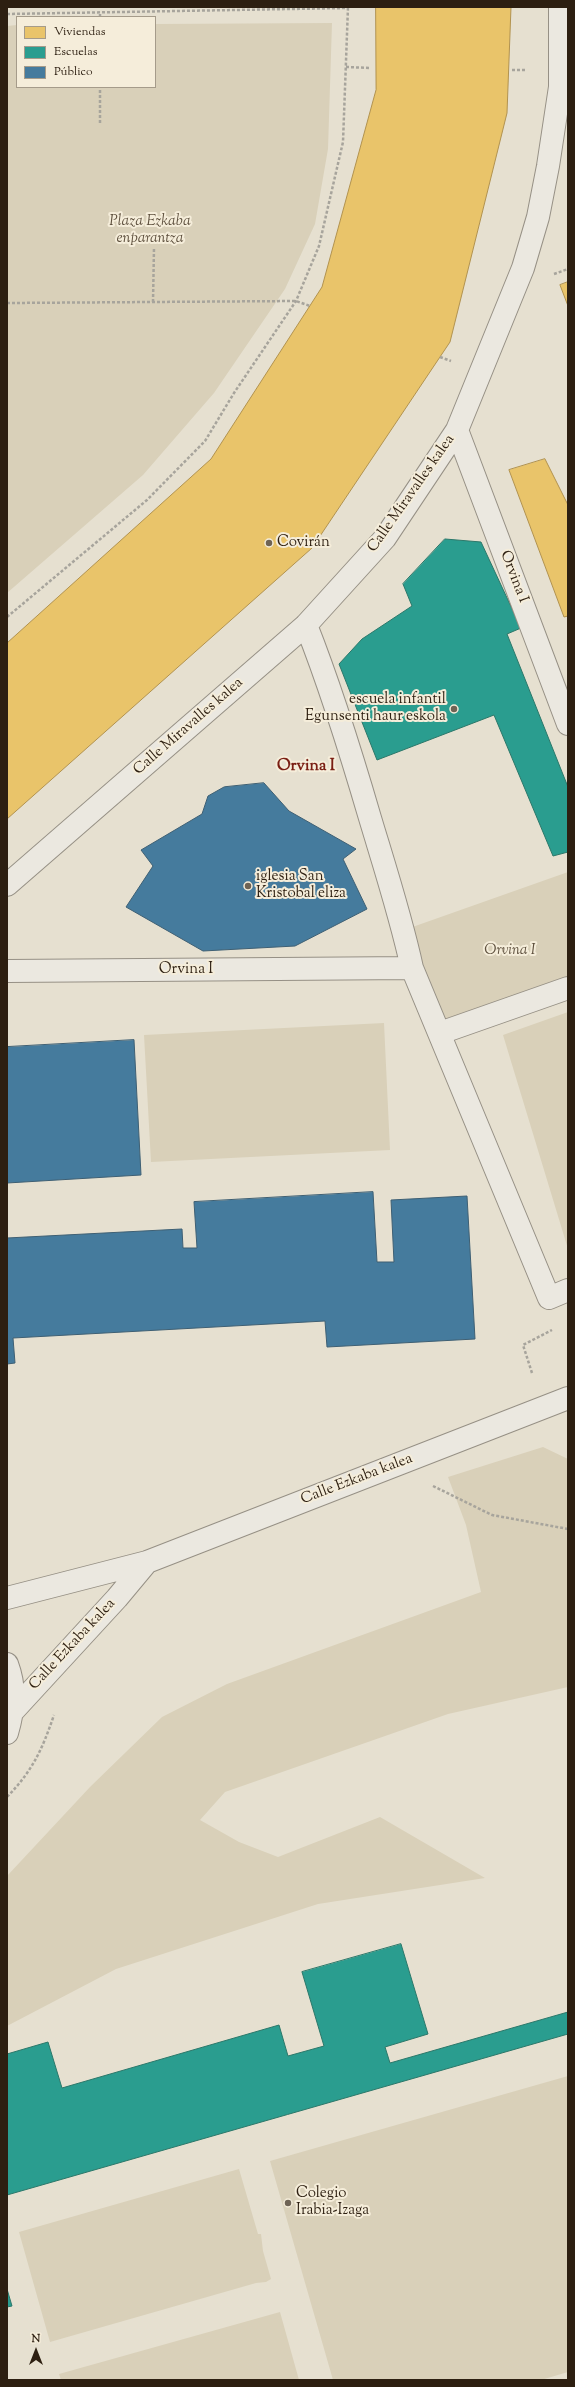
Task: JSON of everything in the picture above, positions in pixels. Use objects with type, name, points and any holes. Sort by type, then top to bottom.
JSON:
[{"type":"street","name":"Calle Miravalles kalea","points":[[7,885],[306,625],[384,538],[457,430],[522,268],[538,217],[564,87],[560,7]]},
{"type":"street","name":"Orvina I","points":[[457,430],[568,724]]},
{"type":"street","points":[[306,625],[324,669],[353,760],[404,930],[412,968],[440,1034],[558,1294]]},
{"type":"street","name":"Orvina I","points":[[7,971],[412,968]]},
{"type":"street","points":[[440,1034],[568,988]]},
{"type":"street","name":"Calle Ezkaba kalea","points":[[7,1598],[146,1562],[568,1398]]},
{"type":"street","name":"Calle Ezkaba kalea","points":[[14,1710],[107,1609],[146,1562]]},
{"type":"street","points":[[7,1664],[12,1678],[14,1710],[7,1733]]},
{"type":"path","points":[[7,14],[348,7],[343,142],[319,246],[296,301],[234,392],[205,441],[146,500],[7,617]]},
{"type":"path","points":[[346,67],[371,68]]},
{"type":"path","points":[[512,70],[527,70]]},
{"type":"path","points":[[100,88],[100,123]]},
{"type":"path","points":[[153,302],[154,248]]},
{"type":"path","points":[[552,275],[568,269]]},
{"type":"path","points":[[7,303],[296,301],[310,306]]},
{"type":"path","points":[[440,357],[452,361]]},
{"type":"path","points":[[532,1373],[524,1345],[563,1325],[558,1294]]},
{"type":"path","points":[[392,1466],[492,1515],[568,1529]]},
{"type":"path","points":[[7,1797],[27,1776],[43,1746],[56,1710]]},
{"type":"green space","name":"Plaza Ezkaba enparantza","points":[[332,23],[328,149],[315,224],[285,289],[214,393],[143,475],[7,593],[7,26],[16,25],[16,88],[156,88],[156,24]]},
{"type":"green space","name":"Orvina I","points":[[568,872],[568,988],[440,1033],[404,930]]},
{"type":"green space","points":[[568,1012],[568,1249],[503,1035]]},
{"type":"green space","points":[[384,1023],[390,1150],[151,1162],[144,1035]]},
{"type":"green space","points":[[543,1447],[568,1459],[568,1687],[448,1714],[225,1792],[200,1820],[239,1842],[278,1857],[380,1817],[485,1878],[318,1904],[116,1969],[7,2026],[7,1876],[90,1787],[162,1717],[227,1684],[481,1592],[466,1525],[448,1477]]},
{"type":"green space","points":[[568,2076],[568,2372],[541,2380],[333,2380],[270,2161]]},
{"type":"green space","points":[[239,2169],[258,2234],[261,2234],[263,2251],[271,2279],[266,2282],[256,2283],[50,2342],[19,2232]]},
{"type":"green space","points":[[280,2312],[299,2380],[61,2380],[59,2374]]},
{"type":"building: Viviendas","points":[[376,7],[511,7],[507,113],[450,342],[312,548],[7,819],[7,643],[211,459],[322,287],[376,90]]},
{"type":"building: Viviendas","points":[[568,282],[568,306],[560,285]]},
{"type":"building: Viviendas","points":[[545,459],[568,505],[568,616],[564,617],[509,470]]},
{"type":"building: Escuelas","points":[[445,539],[481,542],[521,628],[507,634],[568,787],[568,852],[553,856],[494,715],[377,760],[339,664],[362,639],[412,606],[403,584]]},
{"type":"building: Escuelas","points":[[401,1944],[428,2034],[385,2047],[390,2063],[568,2012],[568,2034],[7,2195],[7,2054],[48,2042],[62,2088],[279,2025],[288,2056],[324,2046],[302,1972]]},
{"type":"building: Escuelas","points":[[7,2289],[12,2306],[7,2307]]},
{"type":"building: Público","name":"iglesia San Kristobal eliza","points":[[264,783],[289,811],[356,849],[343,859],[367,909],[295,946],[203,951],[126,907],[153,866],[141,850],[202,814],[208,796],[224,787]]},
{"type":"building: Público","points":[[134,1040],[141,1175],[7,1183],[7,1047]]},
{"type":"building: Público","points":[[373,1192],[377,1262],[394,1262],[391,1200],[467,1196],[475,1339],[327,1347],[325,1321],[13,1338],[15,1363],[7,1364],[7,1238],[182,1229],[183,1248],[197,1248],[194,1202]]},
{"type":"place","name":"Covirán","points":[[269,543]]},
{"type":"place","name":"escuela infantil Egunsenti haur eskola","points":[[454,709]]},
{"type":"place","name":"iglesia San Kristobal eliza","points":[[248,886]]},
{"type":"place","name":"Colegio Irabia-Izaga","points":[[288,2203]]},
{"type":"district","name":"Orvina I","points":[[306,767]]}]
